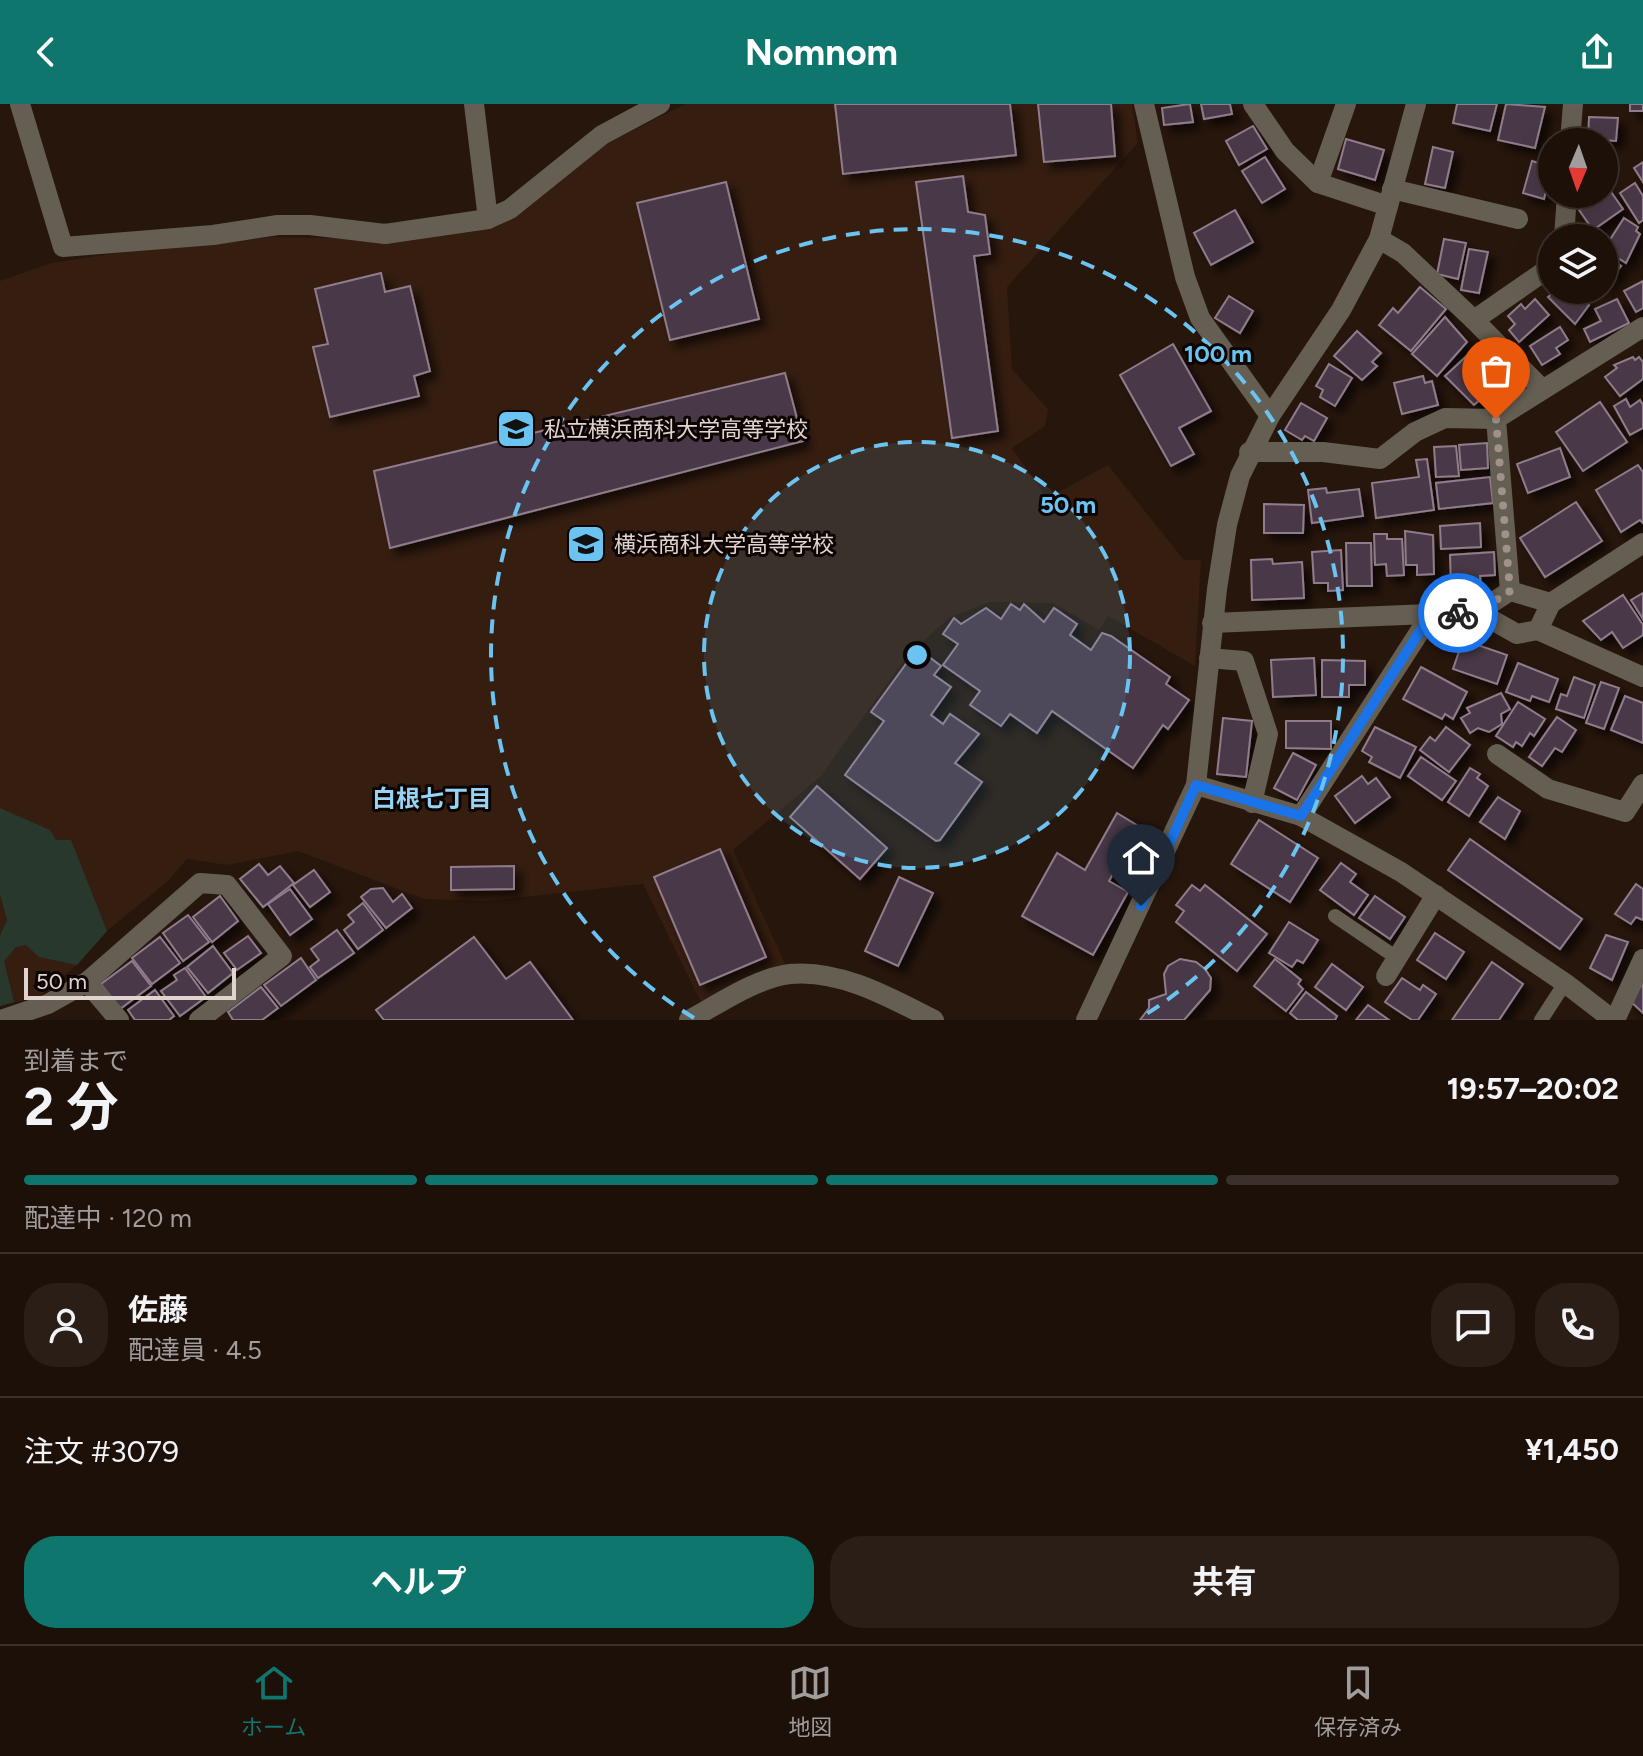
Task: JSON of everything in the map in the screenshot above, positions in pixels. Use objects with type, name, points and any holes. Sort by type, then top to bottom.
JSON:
[{"type":"street","points":[[20,104],[63,247],[213,235],[278,225],[310,225],[385,234],[488,219],[510,209],[628,113],[660,104]]},
{"type":"street","points":[[474,104],[488,219]]},
{"type":"street","points":[[1144,104],[1185,277],[1200,318],[1270,416]]},
{"type":"street","points":[[1253,104],[1285,151],[1318,183],[1518,219]]},
{"type":"street","points":[[1318,183],[1346,104]]},
{"type":"street","points":[[1086,1020],[1196,785],[1212,623],[1227,525],[1249,452],[1341,310],[1379,239],[1416,104]]},
{"type":"street","points":[[1571,128],[1573,104]]},
{"type":"street","points":[[1379,239],[1403,253],[1541,388]]},
{"type":"street","points":[[1474,320],[1538,276]]},
{"type":"street","points":[[1249,452],[1323,452],[1380,459],[1415,432],[1445,418],[1496,419],[1541,388],[1643,327]]},
{"type":"street","points":[[1496,419],[1510,591]]},
{"type":"street","points":[[1538,630],[1551,603],[1643,543]]},
{"type":"street","points":[[1212,623],[1478,612],[1510,591],[1551,603]]},
{"type":"street","points":[[1478,612],[1517,634],[1538,630],[1643,677]]},
{"type":"street","points":[[1301,816],[1431,614]]},
{"type":"street","points":[[1209,658],[1244,661],[1268,734],[1252,803]]},
{"type":"street","points":[[1497,754],[1548,789],[1625,812],[1643,784]]},
{"type":"street","points":[[1196,785],[1301,816],[1436,895],[1614,1020],[1643,959]]},
{"type":"street","points":[[1,1020],[48,1004],[87,982],[200,883],[227,885],[282,956],[199,1020]]},
{"type":"street","points":[[1386,976],[1436,895]]},
{"type":"street","points":[[689,1020],[765,981],[790,974],[832,976],[891,997],[934,1020]]},
{"type":"street","points":[[87,982],[119,1020]]},
{"type":"lane","points":[[1335,916],[1397,958]]},
{"type":"lane","points":[[1541,1020],[1565,983]]},
{"type":"shaded area","name":"横浜商科大学高等学校","points":[[685,104],[1132,104],[1138,143],[1007,287],[1012,369],[1048,409],[1045,426],[1012,448],[1047,498],[1108,465],[1184,560],[1201,560],[1195,666],[1108,616],[1099,630],[1053,603],[991,602],[950,617],[908,655],[821,776],[733,850],[786,966],[701,1002],[643,884],[487,901],[424,899],[298,851],[227,865],[187,859],[168,881],[107,931],[77,965],[40,996],[0,1006],[0,281],[51,263],[155,247],[276,237],[385,239],[494,225],[608,143]]},
{"type":"green space","points":[[0,808],[50,830],[56,840],[71,840],[107,931],[77,965],[39,957],[26,945],[16,947],[4,961],[14,1002],[0,1006],[0,936],[7,920],[0,894]]},
{"type":"building","points":[[835,104],[1010,104],[1016,155],[843,174]]},
{"type":"building","points":[[1038,104],[1111,104],[1115,156],[1044,162]]},
{"type":"building","points":[[1190,104],[1193,122],[1164,125],[1162,108]]},
{"type":"building","points":[[1201,104],[1230,104],[1232,114],[1204,119]]},
{"type":"building","points":[[1457,104],[1497,104],[1490,131],[1453,123]]},
{"type":"building","points":[[1506,104],[1545,107],[1535,148],[1498,140]]},
{"type":"building","points":[[1630,104],[1643,104],[1643,111],[1630,111]]},
{"type":"building","points":[[1589,117],[1618,118],[1617,128],[1588,128]]},
{"type":"building","points":[[1253,126],[1267,149],[1239,165],[1226,141]]},
{"type":"building","points":[[1346,139],[1384,150],[1375,180],[1338,169]]},
{"type":"building","points":[[1433,147],[1453,152],[1445,188],[1425,184]]},
{"type":"building","points":[[1265,157],[1285,189],[1262,203],[1242,171]]},
{"type":"building","points":[[1532,161],[1538,163],[1538,197],[1523,193]]},
{"type":"building","points":[[1643,162],[1643,182],[1634,168]]},
{"type":"building","points":[[963,176],[968,212],[985,215],[990,254],[974,256],[998,431],[952,438],[916,182]]},
{"type":"building","points":[[726,182],[759,319],[670,340],[637,203]]},
{"type":"building","points":[[1635,183],[1643,196],[1643,220],[1639,223],[1620,193]]},
{"type":"building","points":[[1618,202],[1623,209],[1602,224],[1589,224],[1579,210],[1618,208]]},
{"type":"building","points":[[1235,210],[1253,242],[1211,265],[1194,233]]},
{"type":"building","points":[[1624,218],[1638,227],[1636,231],[1640,234],[1626,263],[1618,258],[1618,227]]},
{"type":"building","points":[[1444,239],[1466,243],[1458,279],[1437,274]]},
{"type":"building","points":[[1469,249],[1488,252],[1479,293],[1461,290]]},
{"type":"building","points":[[381,273],[385,292],[410,286],[430,371],[414,376],[419,396],[330,417],[313,347],[328,344],[315,289]]},
{"type":"building","points":[[1643,281],[1643,308],[1636,312],[1624,291]]},
{"type":"building","points":[[1420,287],[1446,309],[1411,351],[1379,325],[1393,308],[1398,313]]},
{"type":"building","points":[[1229,296],[1253,311],[1240,333],[1215,318]]},
{"type":"building","points":[[1535,299],[1549,315],[1519,342],[1509,330],[1515,324],[1508,316],[1521,304],[1525,309]]},
{"type":"building","points":[[1618,301],[1629,323],[1590,342],[1584,329],[1601,321],[1595,309],[1606,304],[1618,304]]},
{"type":"building","points":[[1555,304],[1588,304],[1575,324]]},
{"type":"building","points":[[1445,317],[1467,342],[1437,376],[1412,354]]},
{"type":"building","points":[[1560,327],[1568,340],[1556,348],[1560,354],[1542,365],[1530,346]]},
{"type":"building","points":[[1357,331],[1381,353],[1372,362],[1377,366],[1362,380],[1334,356]]},
{"type":"building","points":[[1173,344],[1211,411],[1179,428],[1194,454],[1171,466],[1120,375]]},
{"type":"building","points":[[1472,351],[1502,381],[1474,405],[1445,376]]},
{"type":"building","points":[[1633,357],[1635,360],[1639,357],[1643,362],[1643,379],[1620,396],[1605,377],[1617,368],[1614,365]]},
{"type":"building","points":[[1329,364],[1352,378],[1335,406],[1320,397],[1323,390],[1316,386]]},
{"type":"building","points":[[785,373],[803,441],[390,548],[374,471]]},
{"type":"building","points":[[1423,376],[1425,383],[1432,381],[1438,405],[1402,414],[1394,383]]},
{"type":"building","points":[[1626,399],[1630,407],[1640,400],[1643,405],[1643,428],[1630,435],[1614,406]]},
{"type":"building","points":[[1600,402],[1627,442],[1583,471],[1556,432]]},
{"type":"building","points":[[1301,403],[1327,418],[1314,441],[1305,436],[1302,440],[1285,430]]},
{"type":"building","points":[[1487,443],[1488,468],[1461,470],[1459,445]]},
{"type":"building","points":[[1456,446],[1459,476],[1436,477],[1434,447]]},
{"type":"building","points":[[1560,448],[1570,477],[1528,493],[1517,464]]},
{"type":"building","points":[[1427,459],[1434,510],[1376,518],[1372,483],[1419,477],[1416,460]]},
{"type":"building","points":[[1638,465],[1643,472],[1643,523],[1640,520],[1621,532],[1596,490]]},
{"type":"building","points":[[1490,477],[1493,503],[1439,509],[1436,483]]},
{"type":"building","points":[[1326,488],[1327,493],[1359,489],[1363,516],[1312,523],[1308,490]]},
{"type":"building","points":[[1576,502],[1602,541],[1545,577],[1520,538]]},
{"type":"building","points":[[1264,504],[1304,505],[1303,533],[1264,533]]},
{"type":"building","points":[[1480,523],[1481,547],[1441,549],[1440,526]]},
{"type":"building","points":[[1405,531],[1433,535],[1434,574],[1417,575],[1417,565],[1406,565]]},
{"type":"building","points":[[1374,534],[1387,534],[1387,539],[1402,539],[1404,575],[1387,576],[1386,564],[1375,565]]},
{"type":"building","points":[[1346,543],[1371,543],[1372,586],[1347,586]]},
{"type":"building","points":[[1341,550],[1343,590],[1328,591],[1328,583],[1314,583],[1312,552]]},
{"type":"building","points":[[1494,552],[1495,575],[1480,576],[1481,586],[1451,588],[1450,555]]},
{"type":"building","points":[[1272,559],[1273,564],[1302,562],[1304,598],[1252,600],[1251,560]]},
{"type":"building","points":[[1643,593],[1643,619],[1631,600]]},
{"type":"building","points":[[1623,595],[1643,625],[1643,635],[1623,648],[1612,632],[1601,640],[1583,621]]},
{"type":"building","points":[[1011,604],[1020,610],[1024,604],[1044,622],[1054,608],[1077,624],[1070,635],[1091,650],[1102,633],[1111,636],[1170,677],[1166,684],[1189,700],[1168,729],[1163,725],[1133,768],[1052,711],[1037,733],[1010,714],[1001,726],[970,705],[980,691],[943,665],[958,644],[943,634],[954,618],[961,624],[986,608],[1001,619]]},
{"type":"building","points":[[1463,640],[1507,655],[1497,684],[1453,669]]},
{"type":"building","points":[[924,653],[941,666],[934,675],[951,687],[931,715],[943,724],[950,714],[979,734],[955,763],[982,782],[940,840],[936,841],[845,775],[884,721],[871,712],[911,657],[918,661]]},
{"type":"building","points":[[1314,658],[1316,695],[1273,697],[1271,660]]},
{"type":"building","points":[[1322,660],[1365,661],[1365,685],[1349,685],[1349,697],[1322,697]]},
{"type":"building","points":[[1518,663],[1558,679],[1549,702],[1532,696],[1530,701],[1506,692]]},
{"type":"building","points":[[1421,667],[1467,692],[1453,719],[1445,714],[1442,719],[1403,699]]},
{"type":"building","points":[[1574,677],[1595,685],[1584,718],[1556,709],[1561,694],[1567,696]]},
{"type":"building","points":[[1601,682],[1619,688],[1604,729],[1586,723]]},
{"type":"building","points":[[1501,693],[1510,709],[1501,714],[1502,724],[1489,732],[1478,728],[1470,733],[1461,718],[1470,713],[1467,708]]},
{"type":"building","points":[[1625,696],[1643,703],[1643,743],[1611,730]]},
{"type":"building","points":[[1518,702],[1545,719],[1534,736],[1530,733],[1522,746],[1516,742],[1513,747],[1496,736]]},
{"type":"building","points":[[1557,717],[1576,730],[1562,752],[1555,748],[1542,766],[1529,757]]},
{"type":"building","points":[[1223,718],[1252,721],[1246,777],[1217,774]]},
{"type":"building","points":[[1286,721],[1331,721],[1331,749],[1286,748]]},
{"type":"building","points":[[1375,727],[1416,747],[1400,778],[1369,762],[1372,757],[1362,751]]},
{"type":"building","points":[[1446,727],[1470,745],[1449,772],[1420,750],[1430,737],[1435,741]]},
{"type":"building","points":[[1293,753],[1316,765],[1297,800],[1274,788]]},
{"type":"building","points":[[1421,757],[1456,781],[1442,800],[1408,776]]},
{"type":"building","points":[[1470,768],[1480,774],[1477,778],[1488,786],[1469,816],[1448,802]]},
{"type":"building","points":[[1362,776],[1368,784],[1376,778],[1390,797],[1355,823],[1335,796]]},
{"type":"building","points":[[817,786],[887,848],[860,879],[790,817]]},
{"type":"building","points":[[1498,797],[1520,811],[1505,839],[1480,822]]},
{"type":"building","points":[[1117,813],[1140,827],[1109,881],[1128,892],[1093,955],[1022,916],[1057,853],[1085,870]]},
{"type":"building","points":[[1259,820],[1318,858],[1290,902],[1231,864]]},
{"type":"building","points":[[1470,839],[1582,919],[1560,949],[1448,870]]},
{"type":"building","points":[[720,849],[766,957],[700,985],[654,877]]},
{"type":"building","points":[[1341,863],[1356,874],[1350,882],[1368,895],[1354,915],[1320,890]]},
{"type":"building","points":[[259,864],[268,875],[280,866],[294,883],[263,907],[240,879]]},
{"type":"building","points":[[514,866],[514,889],[451,890],[451,867]]},
{"type":"building","points":[[314,870],[330,892],[310,907],[293,885]]},
{"type":"building","points":[[899,877],[933,893],[898,966],[865,951]]},
{"type":"building","points":[[1636,884],[1643,889],[1643,920],[1636,917],[1631,924],[1615,914]]},
{"type":"building","points":[[1192,885],[1200,891],[1205,885],[1267,934],[1237,971],[1176,922],[1184,911],[1176,905]]},
{"type":"building","points":[[383,888],[393,902],[402,894],[412,908],[386,928],[361,897],[371,889]]},
{"type":"building","points":[[290,889],[312,919],[290,935],[268,904]]},
{"type":"building","points":[[220,896],[238,921],[212,942],[193,917]]},
{"type":"building","points":[[1375,896],[1405,917],[1390,939],[1359,918]]},
{"type":"building","points":[[363,903],[383,930],[358,949],[344,930],[354,922],[348,915]]},
{"type":"building","points":[[188,915],[209,942],[183,961],[163,933]]},
{"type":"building","points":[[1289,922],[1318,940],[1303,963],[1297,960],[1292,967],[1269,953]]},
{"type":"building","points":[[337,930],[354,953],[318,978],[310,967],[319,960],[311,949]]},
{"type":"building","points":[[1435,933],[1464,952],[1446,979],[1417,960]]},
{"type":"building","points":[[1606,935],[1628,942],[1612,980],[1590,968]]},
{"type":"building","points":[[248,936],[261,953],[237,970],[224,953]]},
{"type":"building","points":[[160,937],[180,963],[152,984],[132,958]]},
{"type":"building","points":[[474,937],[506,979],[530,962],[573,1020],[384,1020],[376,1010]]},
{"type":"building","points":[[213,946],[233,973],[208,993],[187,967]]},
{"type":"building","points":[[301,958],[316,980],[281,1006],[264,985]]},
{"type":"building","points":[[1180,959],[1196,962],[1205,969],[1211,978],[1210,990],[1184,1020],[1140,1020],[1149,1008],[1149,1000],[1166,994],[1164,974],[1168,966]]},
{"type":"building","points":[[1275,959],[1301,980],[1298,984],[1303,989],[1286,1011],[1254,986]]},
{"type":"building","points":[[132,961],[151,986],[120,1009],[101,984]]},
{"type":"building","points":[[1492,962],[1523,984],[1499,1020],[1452,1020]]},
{"type":"building","points":[[1332,964],[1363,987],[1346,1010],[1315,987]]},
{"type":"building","points":[[185,968],[206,997],[180,1016],[161,991],[177,980],[174,975]]},
{"type":"building","points":[[1402,978],[1420,990],[1423,985],[1436,994],[1418,1020],[1412,1020],[1385,1002]]},
{"type":"building","points":[[1643,984],[1643,1013],[1629,1000]]},
{"type":"building","points":[[261,987],[278,1008],[262,1020],[233,1020],[228,1012]]},
{"type":"building","points":[[155,990],[174,1016],[169,1020],[135,1020],[128,1010]]},
{"type":"building","points":[[1306,992],[1337,1016],[1335,1020],[1298,1020],[1290,1013]]},
{"type":"building","points":[[1368,1005],[1389,1020],[1356,1020]]},
{"type":"way so far","points":[[1458,613],[1478,612],[1492,599],[1510,591],[1496,419]]},
{"type":"place","name":"私立横浜商科大学高等学校","points":[[516,429]]},
{"type":"place","name":"横浜商科大学高等学校","points":[[586,544]]},
{"type":"district","name":"白根七丁目","points":[[432,798]]},
{"type":"route","points":[[1141,906],[1196,785],[1301,816],[1431,614],[1458,613]]}]
